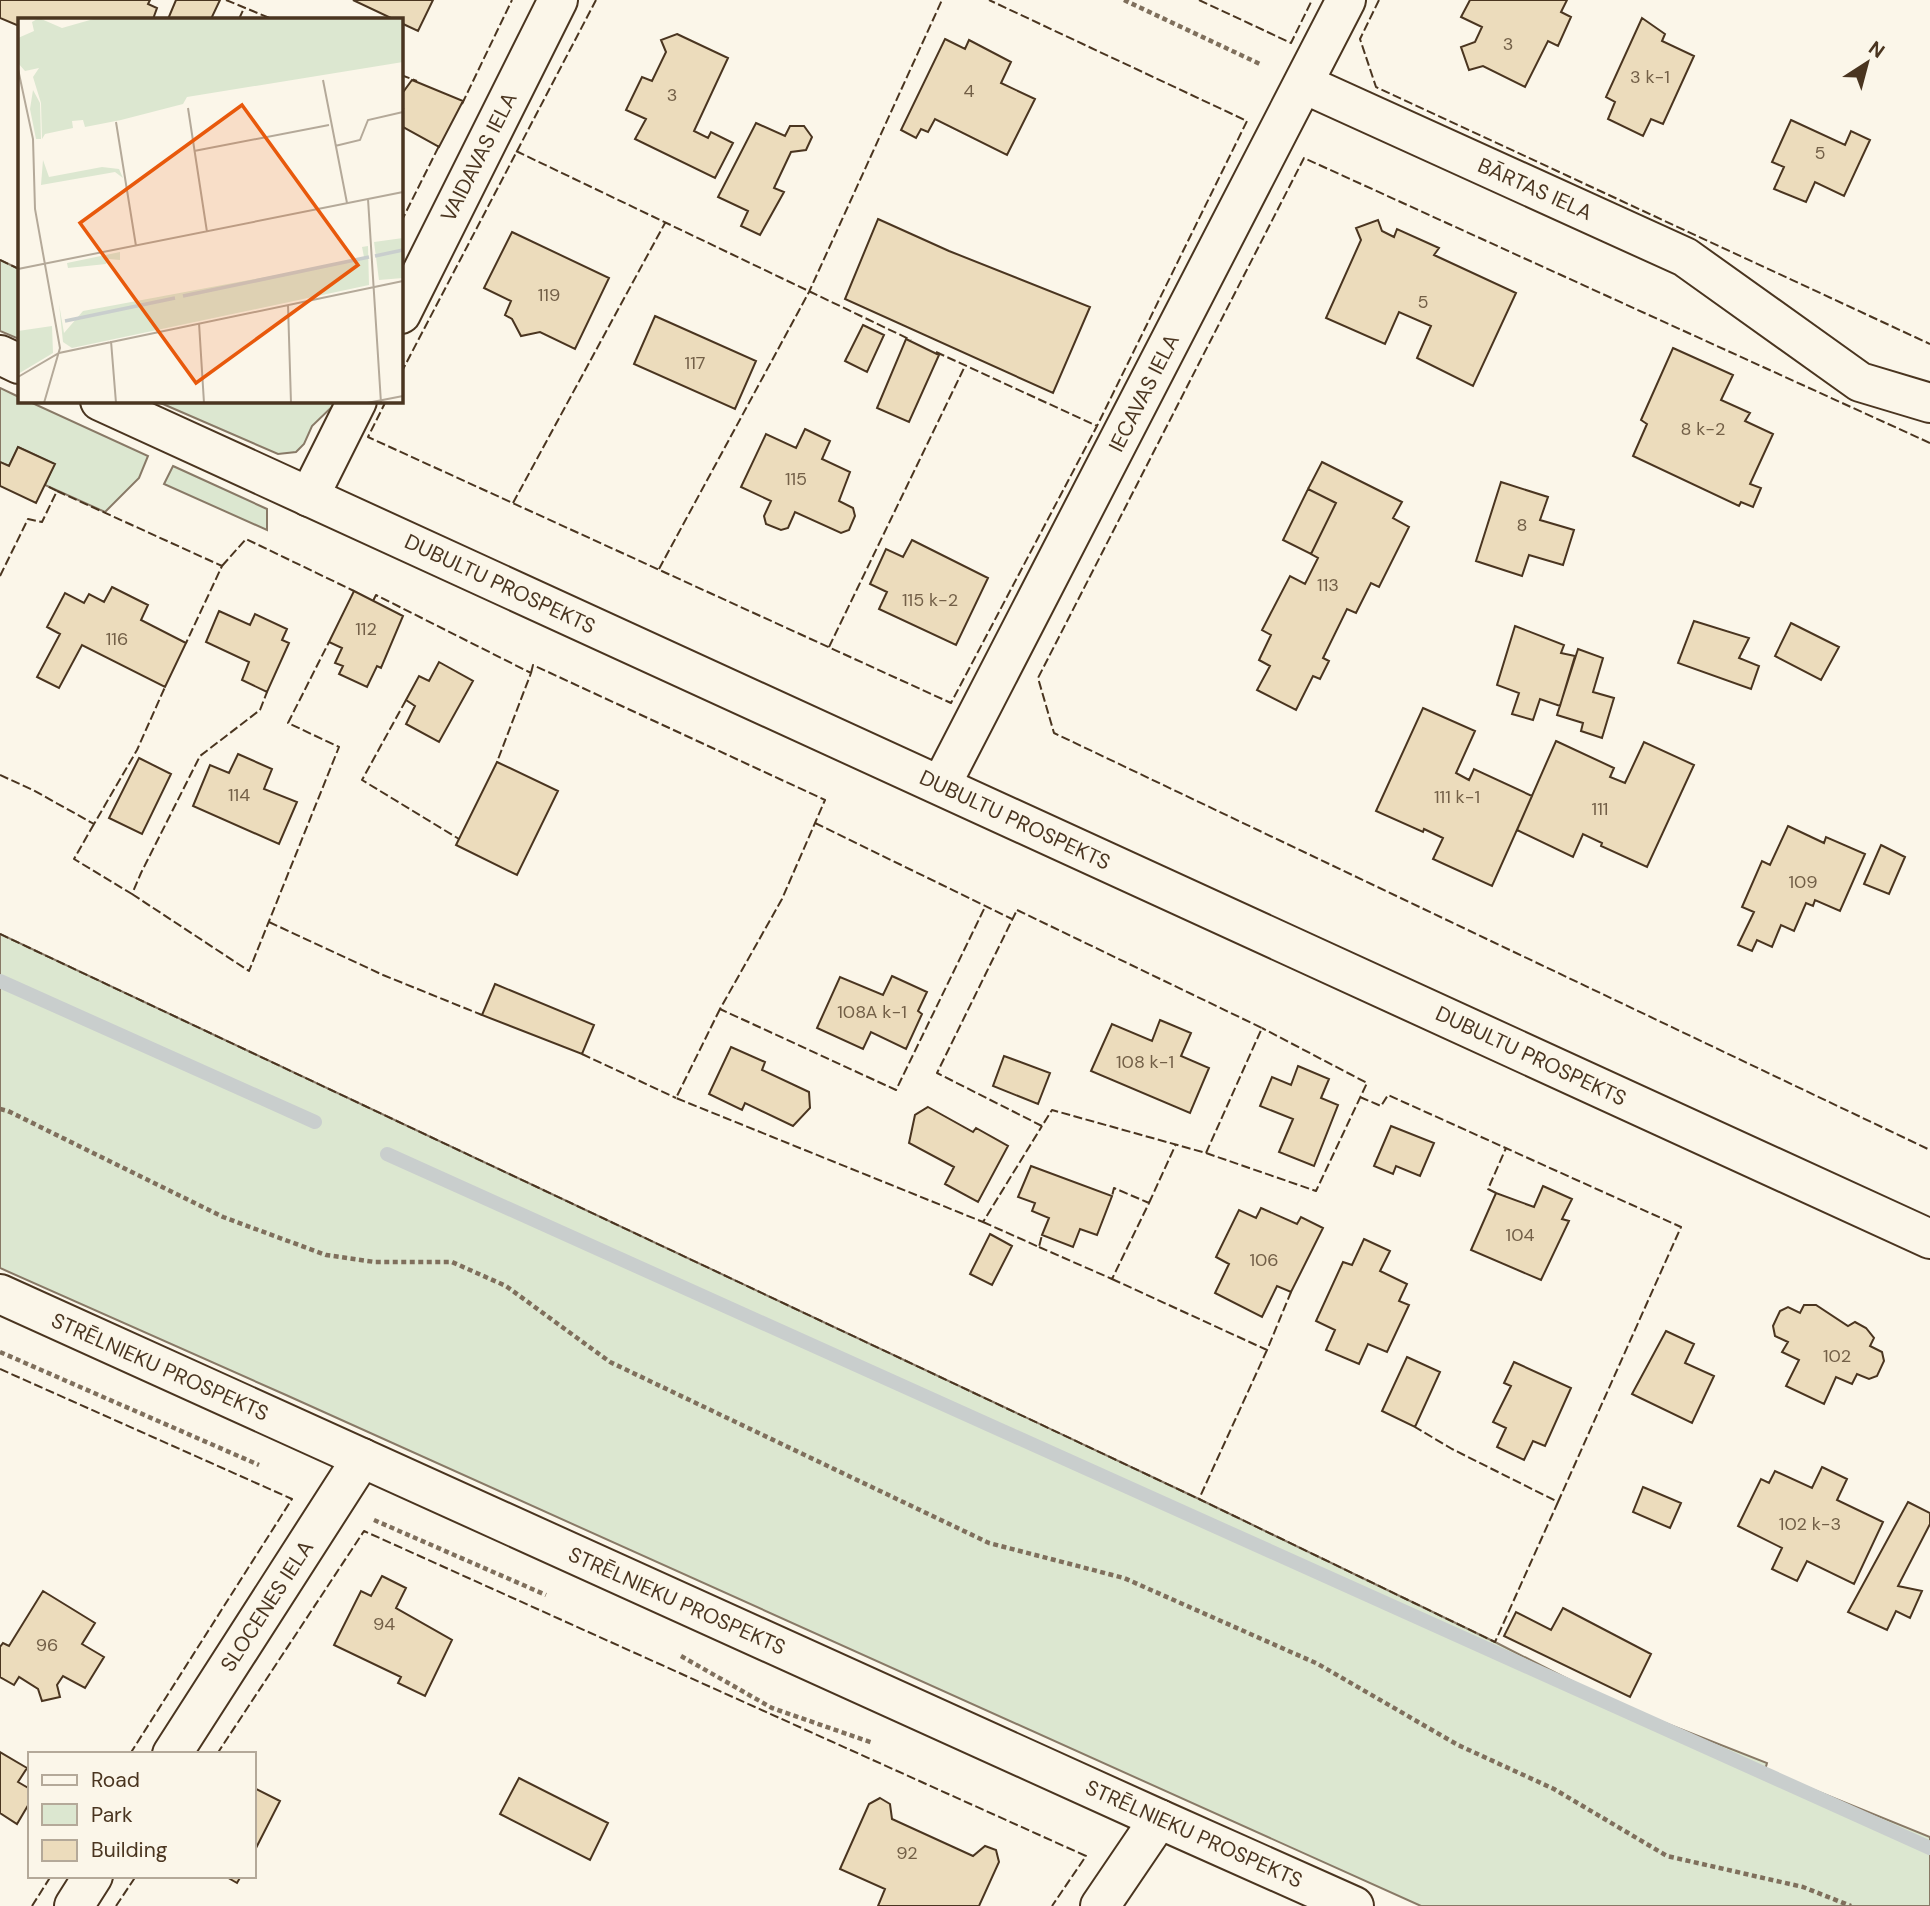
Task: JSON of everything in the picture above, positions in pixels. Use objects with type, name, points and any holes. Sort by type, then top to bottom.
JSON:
[{"type":"main road","name":"VAIDAVAS IELA","points":[[402,312],[558,0]]},
{"type":"main road","name":"IECAVAS IELA","points":[[941,786],[1346,0]]},
{"type":"main road","name":"BĀRTAS IELA","points":[[1304,84],[1685,257],[1860,382],[1930,403]]},
{"type":"main road","points":[[0,355],[18,364]]},
{"type":"main road","name":"DUBULTU PROSPEKTS","points":[[102,402],[1930,1239]]},
{"type":"main road","points":[[309,497],[356,402]]},
{"type":"main road","name":"STRĒLNIEKU PROSPEKTS","points":[[0,1294],[1354,1906]]},
{"type":"main road","name":"SLOCENES IELA","points":[[173,1752],[362,1458]]},
{"type":"main road","points":[[1100,1906],[1159,1819]]},
{"type":"main road","points":[[74,1906],[92,1878]]},
{"type":"path","points":[[1124,0],[1304,84]]},
{"type":"path","points":[[0,1109],[223,1217],[326,1255],[375,1262],[452,1262],[506,1286],[610,1362],[989,1543],[1124,1578],[1318,1664],[1458,1745],[1555,1789],[1667,1856],[1803,1887],[1851,1906]]},
{"type":"path","points":[[0,1352],[262,1466]]},
{"type":"path","points":[[334,1500],[553,1598]]},
{"type":"path","points":[[678,1654],[772,1708],[877,1745]]},
{"type":"green space","points":[[0,260],[18,269],[18,339],[0,331]]},
{"type":"green space","points":[[0,388],[18,397],[18,402],[30,402],[148,456],[139,478],[105,512],[45,485],[54,464],[18,447],[9,466],[0,462]]},
{"type":"green space","points":[[158,402],[337,402],[312,426],[304,444],[296,452],[278,454]]},
{"type":"green space","points":[[173,466],[267,509],[267,530],[164,484]]},
{"type":"green space","points":[[0,934],[1199,1499],[1617,1704],[1767,1763],[1765,1770],[1930,1837],[1930,1906],[1421,1906],[0,1268]]},
{"type":"building","points":[[0,0],[150,0],[148,4],[157,8],[153,18],[18,18],[18,26],[0,18]]},
{"type":"building","points":[[176,0],[220,0],[211,18],[168,18]]},
{"type":"building","points":[[353,0],[433,0],[418,31],[402,23],[402,18],[391,18]]},
{"type":"building","points":[[1470,0],[1567,0],[1561,12],[1571,17],[1558,46],[1548,41],[1525,87],[1483,66],[1469,70],[1461,47],[1475,42],[1482,27],[1461,17]]},
{"type":"building","points":[[1642,18],[1665,34],[1662,41],[1694,56],[1663,124],[1651,119],[1643,136],[1608,119],[1615,102],[1606,97]]},
{"type":"building","points":[[677,34],[728,58],[694,131],[708,138],[711,132],[733,143],[715,178],[635,139],[646,119],[626,110],[642,77],[652,81],[666,52],[661,40]]},
{"type":"building","points":[[945,39],[965,49],[969,40],[1011,62],[1001,83],[1035,99],[1007,155],[935,119],[928,132],[921,129],[916,138],[901,130]]},
{"type":"building","points":[[412,80],[463,101],[439,147],[402,127],[402,94]]},
{"type":"building","points":[[1791,120],[1845,145],[1851,131],[1870,140],[1844,196],[1815,182],[1806,202],[1774,189],[1784,167],[1772,162]]},
{"type":"building","points":[[756,123],[785,136],[790,126],[804,126],[812,137],[806,150],[791,152],[774,188],[784,192],[760,235],[741,226],[748,211],[718,197]]},
{"type":"building","points":[[878,219],[949,251],[1090,307],[1053,393],[845,299]]},
{"type":"building","points":[[1378,220],[1382,231],[1394,237],[1397,229],[1439,248],[1434,255],[1516,293],[1473,386],[1417,358],[1431,326],[1399,312],[1385,344],[1326,318],[1361,240],[1356,228]]},
{"type":"building","points":[[512,232],[609,278],[575,349],[540,332],[521,336],[512,319],[505,315],[511,301],[484,288]]},
{"type":"building","points":[[655,316],[756,361],[735,409],[634,364]]},
{"type":"building","points":[[863,325],[884,335],[867,372],[845,361]]},
{"type":"building","points":[[906,339],[939,355],[909,422],[877,408]]},
{"type":"building","points":[[1673,348],[1733,375],[1721,400],[1750,413],[1745,421],[1773,434],[1750,484],[1761,488],[1753,507],[1741,502],[1739,506],[1633,456],[1647,424],[1641,420]]},
{"type":"building","points":[[805,429],[830,441],[822,459],[850,472],[839,501],[853,508],[855,516],[849,530],[841,533],[795,512],[788,528],[781,530],[766,524],[764,516],[771,501],[741,487],[766,434],[796,448]]},
{"type":"building","points":[[18,447],[55,464],[36,503],[0,486],[0,462],[9,466]]},
{"type":"building","points":[[1322,462],[1402,502],[1393,518],[1409,527],[1379,587],[1371,583],[1356,613],[1347,609],[1323,658],[1329,661],[1320,679],[1313,676],[1296,710],[1257,690],[1270,666],[1259,660],[1271,635],[1262,630],[1290,576],[1305,584],[1318,558],[1311,554],[1336,503],[1308,489]]},
{"type":"building","points":[[1501,482],[1548,497],[1540,520],[1574,530],[1563,565],[1529,555],[1522,576],[1476,561]]},
{"type":"building","points":[[1308,489],[1336,503],[1311,554],[1283,540]]},
{"type":"building","points":[[912,540],[988,578],[956,645],[879,609],[887,592],[870,584],[886,549],[903,557]]},
{"type":"building","points":[[112,587],[148,605],[141,620],[186,643],[165,687],[82,645],[59,688],[37,677],[60,634],[47,627],[65,593],[84,603],[89,594],[104,602]]},
{"type":"building","points":[[354,591],[403,616],[381,668],[377,666],[367,687],[339,674],[343,666],[335,663],[342,648],[329,642]]},
{"type":"building","points":[[219,611],[250,625],[255,614],[287,629],[282,640],[289,643],[267,692],[242,680],[249,662],[206,642]]},
{"type":"building","points":[[1694,621],[1749,638],[1739,658],[1759,666],[1751,689],[1678,663]]},
{"type":"building","points":[[1791,623],[1839,647],[1821,680],[1775,656]]},
{"type":"building","points":[[1515,626],[1564,645],[1561,653],[1575,656],[1560,706],[1540,699],[1533,720],[1512,714],[1519,693],[1497,685]]},
{"type":"building","points":[[1578,649],[1603,658],[1593,692],[1614,698],[1602,738],[1581,731],[1583,723],[1557,715]]},
{"type":"building","points":[[439,662],[473,681],[439,742],[406,724],[415,706],[406,700],[419,676],[429,681]]},
{"type":"building","points":[[1423,708],[1475,731],[1456,773],[1469,780],[1474,769],[1532,796],[1492,886],[1433,859],[1443,838],[1376,811]]},
{"type":"building","points":[[1556,741],[1614,768],[1610,777],[1625,783],[1644,742],[1694,765],[1647,867],[1601,846],[1602,843],[1583,834],[1573,857],[1517,830]]},
{"type":"building","points":[[238,754],[272,769],[264,789],[297,802],[279,844],[193,806],[210,765],[229,773]]},
{"type":"building","points":[[139,758],[171,774],[142,834],[109,818]]},
{"type":"building","points":[[497,762],[558,791],[517,875],[456,845]]},
{"type":"building","points":[[1788,826],[1824,843],[1826,837],[1865,854],[1840,911],[1815,900],[1813,906],[1806,903],[1794,931],[1781,925],[1772,947],[1757,940],[1752,951],[1738,945],[1754,912],[1742,907],[1762,861],[1770,865]]},
{"type":"building","points":[[1881,845],[1905,857],[1889,894],[1864,884]]},
{"type":"building","points":[[892,976],[927,992],[918,1011],[922,1014],[906,1049],[871,1032],[863,1049],[817,1028],[840,977],[883,995]]},
{"type":"building","points":[[495,984],[594,1025],[582,1054],[482,1015]]},
{"type":"building","points":[[1160,1020],[1191,1033],[1181,1056],[1209,1068],[1190,1113],[1091,1071],[1112,1024],[1152,1041]]},
{"type":"building","points":[[731,1047],[765,1062],[762,1070],[809,1092],[810,1108],[793,1126],[745,1103],[742,1110],[709,1094]]},
{"type":"building","points":[[1004,1056],[1050,1073],[1038,1104],[993,1086]]},
{"type":"building","points":[[1298,1066],[1329,1079],[1321,1098],[1338,1105],[1314,1166],[1279,1152],[1293,1119],[1260,1106],[1272,1077],[1291,1085]]},
{"type":"building","points":[[928,1107],[973,1132],[976,1128],[1008,1146],[978,1202],[945,1184],[954,1167],[909,1143],[915,1115]]},
{"type":"building","points":[[1391,1126],[1434,1143],[1420,1176],[1396,1166],[1393,1174],[1374,1166]]},
{"type":"building","points":[[1031,1166],[1112,1196],[1097,1235],[1080,1229],[1073,1247],[1042,1235],[1049,1218],[1032,1211],[1035,1203],[1018,1197]]},
{"type":"building","points":[[1543,1186],[1572,1199],[1562,1219],[1569,1221],[1541,1280],[1471,1250],[1496,1193],[1534,1207]]},
{"type":"building","points":[[1261,1208],[1297,1224],[1301,1217],[1323,1228],[1291,1292],[1277,1286],[1262,1317],[1215,1293],[1229,1264],[1216,1257],[1239,1210],[1256,1218]]},
{"type":"building","points":[[990,1234],[1012,1246],[992,1285],[970,1274]]},
{"type":"building","points":[[1364,1239],[1390,1251],[1380,1271],[1407,1284],[1399,1301],[1409,1305],[1387,1352],[1368,1344],[1359,1364],[1326,1350],[1335,1330],[1316,1321],[1343,1262],[1352,1265]]},
{"type":"building","points":[[1804,1305],[1816,1305],[1848,1326],[1855,1322],[1866,1328],[1874,1338],[1870,1346],[1882,1352],[1884,1361],[1877,1376],[1869,1379],[1857,1374],[1852,1384],[1836,1377],[1824,1404],[1786,1386],[1799,1360],[1782,1352],[1788,1342],[1775,1336],[1773,1326],[1780,1311],[1788,1307],[1800,1313]]},
{"type":"building","points":[[1666,1331],[1694,1344],[1685,1363],[1714,1376],[1692,1423],[1632,1394]]},
{"type":"building","points":[[1407,1357],[1440,1372],[1415,1427],[1382,1411]]},
{"type":"building","points":[[1514,1362],[1571,1388],[1545,1446],[1533,1441],[1524,1460],[1497,1447],[1506,1428],[1493,1422],[1511,1386],[1504,1383]]},
{"type":"building","points":[[1822,1467],[1847,1479],[1837,1500],[1883,1522],[1854,1584],[1807,1561],[1797,1581],[1772,1569],[1782,1548],[1738,1526],[1761,1479],[1769,1483],[1775,1471],[1812,1488]]},
{"type":"building","points":[[1643,1487],[1681,1503],[1670,1528],[1633,1512]]},
{"type":"building","points":[[1908,1502],[1930,1513],[1930,1524],[1898,1586],[1922,1591],[1910,1618],[1896,1611],[1887,1630],[1848,1612]]},
{"type":"building","points":[[382,1576],[406,1588],[396,1608],[452,1640],[425,1696],[398,1683],[401,1677],[334,1645],[361,1591],[371,1596]]},
{"type":"building","points":[[43,1591],[95,1623],[82,1644],[104,1657],[85,1688],[63,1676],[57,1685],[60,1697],[42,1701],[38,1689],[19,1677],[14,1685],[0,1677],[0,1647],[3,1643],[9,1646]]},
{"type":"building","points":[[1563,1608],[1651,1654],[1630,1697],[1504,1636],[1516,1612],[1551,1630]]},
{"type":"building","points":[[0,1752],[27,1768],[18,1782],[28,1788],[28,1805],[17,1824],[0,1813]]},
{"type":"building","points":[[519,1778],[608,1823],[590,1860],[500,1814]]},
{"type":"building","points":[[256,1789],[280,1801],[256,1848]]},
{"type":"building","points":[[880,1798],[890,1804],[892,1819],[973,1856],[985,1846],[996,1850],[999,1862],[979,1906],[878,1906],[885,1889],[840,1869],[869,1804]]},
{"type":"waterway","points":[[0,981],[315,1122]]},
{"type":"waterway","points":[[387,1154],[1930,1848]]},
{"type":"fence","points":[[226,0],[270,18]]},
{"type":"fence","points":[[462,104],[512,0]]},
{"type":"fence","points":[[402,371],[596,0]]},
{"type":"fence","points":[[659,569],[809,292],[942,0]]},
{"type":"fence","points":[[386,402],[368,437],[951,703],[1097,426],[1247,121],[989,0]]},
{"type":"fence","points":[[1199,0],[1291,43],[1312,0]]},
{"type":"fence","points":[[1379,0],[1360,39],[1376,87],[1930,344]]},
{"type":"fence","points":[[239,18],[244,8]]},
{"type":"fence","points":[[402,75],[417,81]]},
{"type":"fence","points":[[402,220],[440,144]]},
{"type":"fence","points":[[516,151],[911,340]]},
{"type":"fence","points":[[1930,443],[1304,158],[1038,678],[1054,733],[1930,1150]]},
{"type":"fence","points":[[513,503],[665,223]]},
{"type":"fence","points":[[0,260],[18,269]]},
{"type":"fence","points":[[936,352],[1097,426]]},
{"type":"fence","points":[[829,647],[965,366]]},
{"type":"fence","points":[[0,576],[28,519],[42,522],[57,491],[45,485]]},
{"type":"fence","points":[[57,491],[222,566],[186,643]]},
{"type":"fence","points":[[222,566],[246,539],[354,591]]},
{"type":"fence","points":[[373,601],[376,595],[531,673],[497,762]]},
{"type":"fence","points":[[132,894],[249,971],[339,747],[288,723],[329,642]]},
{"type":"fence","points":[[531,673],[533,665],[825,800],[782,899],[720,1009],[896,1090],[985,907]]},
{"type":"fence","points":[[0,775],[94,824],[137,750],[165,687]]},
{"type":"fence","points":[[94,824],[74,859],[132,894],[200,756],[260,710],[267,692]]},
{"type":"fence","points":[[406,700],[362,780],[459,839]]},
{"type":"fence","points":[[815,823],[1012,919]]},
{"type":"fence","points":[[1017,910],[1262,1028],[1206,1153],[1052,1110],[1042,1126],[937,1073],[1017,910]]},
{"type":"fence","points":[[269,922],[383,975],[482,1015]]},
{"type":"fence","points":[[0,934],[1199,1499]]},
{"type":"fence","points":[[720,1009],[676,1098],[983,1222],[1042,1126]]},
{"type":"fence","points":[[1206,1153],[1316,1191],[1367,1083],[1262,1028]]},
{"type":"fence","points":[[582,1054],[676,1098]]},
{"type":"fence","points":[[1360,1097],[1381,1106],[1388,1095],[1681,1227],[1558,1502],[1452,1449],[1415,1427]]},
{"type":"fence","points":[[1149,1203],[1176,1144]]},
{"type":"fence","points":[[1496,1193],[1488,1189],[1506,1148]]},
{"type":"fence","points":[[1039,1247],[1112,1279],[1149,1203],[1114,1188],[1112,1196]]},
{"type":"fence","points":[[983,1222],[1039,1247],[1042,1235]]},
{"type":"fence","points":[[1112,1279],[1267,1350],[1291,1292]]},
{"type":"fence","points":[[1267,1350],[1199,1499],[1495,1642],[1558,1502]]},
{"type":"fence","points":[[0,1369],[292,1499],[131,1752]]},
{"type":"fence","points":[[218,1752],[364,1531],[1086,1856],[1052,1906]]},
{"type":"fence","points":[[32,1906],[50,1878]]},
{"type":"fence","points":[[116,1906],[135,1878]]}]
